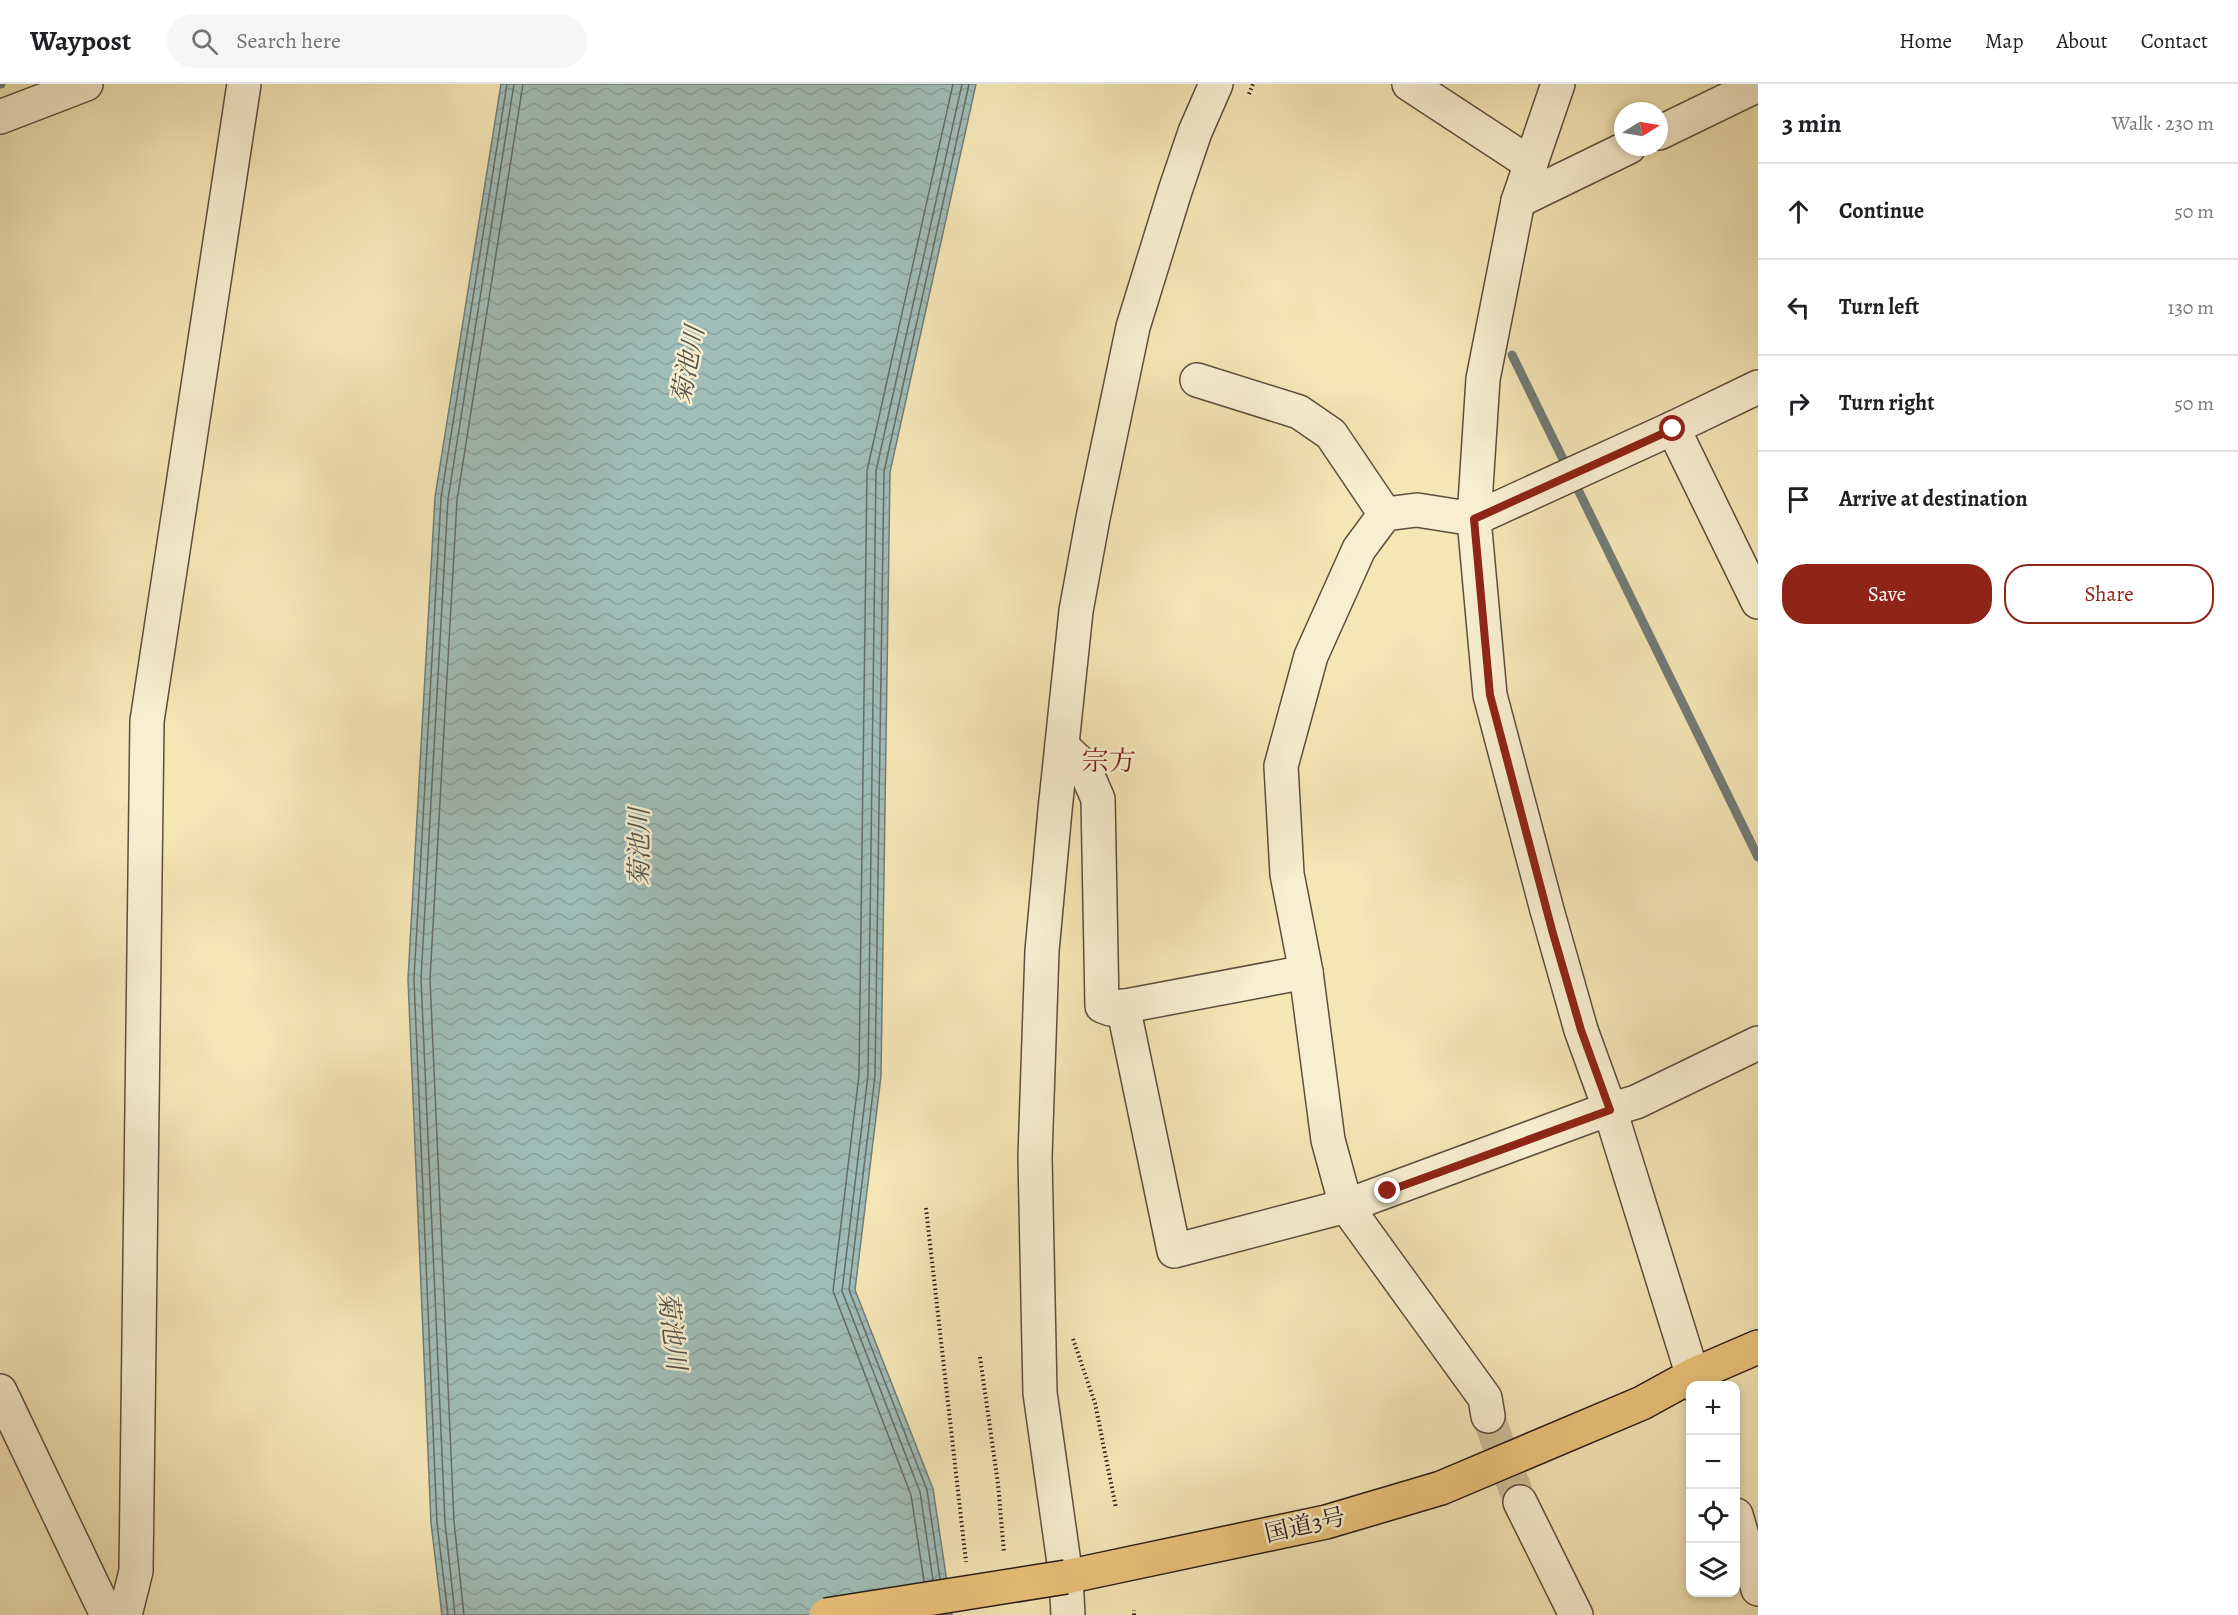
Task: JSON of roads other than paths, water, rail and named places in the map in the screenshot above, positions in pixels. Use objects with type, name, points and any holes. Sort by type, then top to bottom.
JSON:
[{"type":"highway","name":"国道3号","points":[[826,1615],[1066,1577],[1326,1522],[1441,1488],[1694,1380],[1758,1347]]},
{"type":"street","points":[[0,117],[86,84]]},
{"type":"street","points":[[125,1615],[136,1571],[147,721],[244,84]]},
{"type":"street","points":[[1068,1615],[1066,1577],[1040,1393],[1035,1157],[1042,951],[1076,611],[1093,518],[1133,327],[1174,191],[1195,132],[1216,84]]},
{"type":"street","points":[[1409,84],[1531,164]]},
{"type":"street","points":[[1558,84],[1518,201],[1483,379],[1474,519],[1490,695],[1581,1030],[1610,1110],[1694,1380]]},
{"type":"street","points":[[1668,129],[1758,84]]},
{"type":"street","points":[[1518,201],[1614,154]]},
{"type":"street","points":[[1197,380],[1299,412],[1331,434],[1385,514]]},
{"type":"street","points":[[1488,1416],[1485,1398],[1346,1206],[1329,1140],[1305,972],[1287,874],[1281,766],[1311,656],[1359,549],[1385,514],[1417,510],[1474,519],[1673,429],[1758,387]]},
{"type":"street","points":[[1673,429],[1758,602]]},
{"type":"street","points":[[1062,746],[1084,767],[1098,799],[1102,1006],[1110,1009],[1305,972]]},
{"type":"street","points":[[1124,1006],[1174,1251],[1346,1206],[1636,1102],[1758,1043]]},
{"type":"street","points":[[0,1391],[107,1615]]},
{"type":"street","points":[[1520,1502],[1576,1615]]},
{"type":"street","points":[[1740,1528],[1758,1589]]},
{"type":"water","name":"菊池川","points":[[501,84],[976,84],[890,472],[881,1076],[855,1290],[933,1489],[952,1615],[442,1615],[431,1523],[408,979],[435,497]]},
{"type":"waterway","points":[[1512,355],[1758,857]]},
{"type":"tunnel","points":[[1488,1416],[1520,1502]]},
{"type":"district","name":"宗方","points":[[1109,761]]}]
